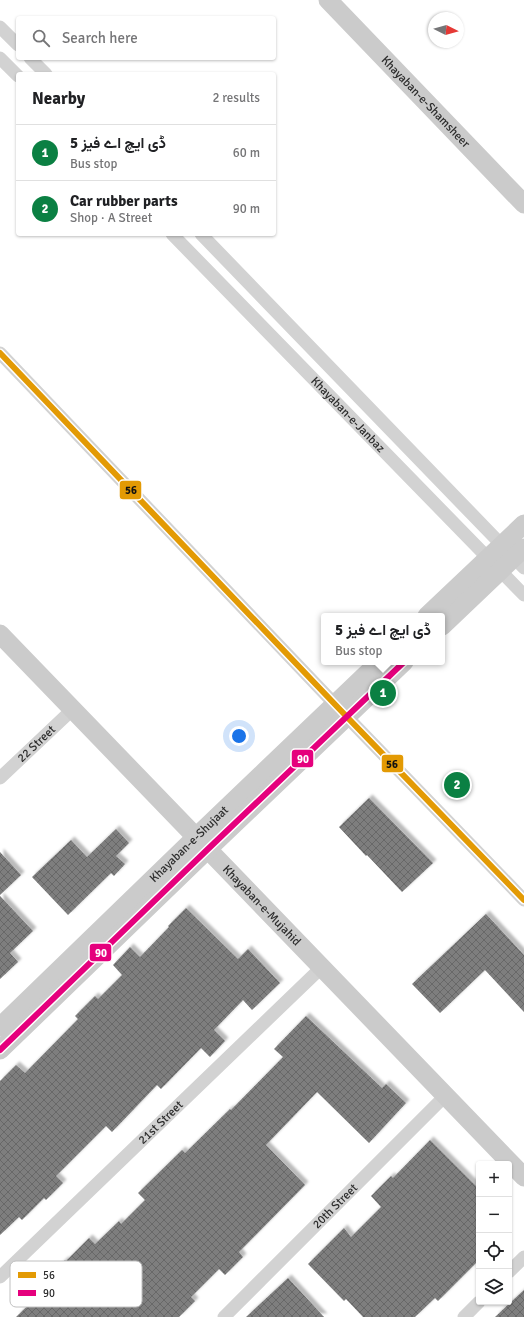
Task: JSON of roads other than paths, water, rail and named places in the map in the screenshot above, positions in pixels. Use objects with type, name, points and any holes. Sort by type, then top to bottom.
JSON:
[{"type":"main road","name":"Khayaban-e-Shamsheer","points":[[328,0],[524,204]]},
{"type":"main road","points":[[445,623],[509,558],[524,524]]},
{"type":"main road","points":[[431,613],[509,558]]},
{"type":"main road","name":"Khayaban-e-Mujahid","points":[[0,634],[524,1177]]},
{"type":"main road","name":"Khayaban-e-Shujaat","points":[[340,711],[377,665]]},
{"type":"main road","name":"Khayaban-e-Shujaat","points":[[0,1027],[202,843],[340,711],[400,665]]},
{"type":"main road","name":"Khayaban-e-Shujaat","points":[[0,1050],[202,843]]},
{"type":"street","points":[[0,27],[16,43]]},
{"type":"street","points":[[0,58],[16,74]]},
{"type":"street","points":[[32,60],[44,72]]},
{"type":"street","name":"Khayaban-e-Janbaz","points":[[174,236],[509,558]]},
{"type":"street","name":"Khayaban-e-Janbaz","points":[[203,236],[509,558],[524,595]]},
{"type":"street","points":[[0,353],[340,711],[524,900]]},
{"type":"street","name":"22 Street","points":[[0,778],[72,709]]},
{"type":"street","name":"21st Street","points":[[17,1261],[322,967]]},
{"type":"street","name":"20th Street","points":[[224,1317],[445,1096]]},
{"type":"street","points":[[512,1269],[524,1257]]},
{"type":"street","name":"21st Street","points":[[0,1277],[10,1267]]},
{"type":"street","points":[[464,1317],[476,1305]]},
{"type":"place","name":"5 ڈی ایچ اے فیز","points":[[383,693]]},
{"type":"place","name":"Car rubber parts","points":[[457,785]]}]
